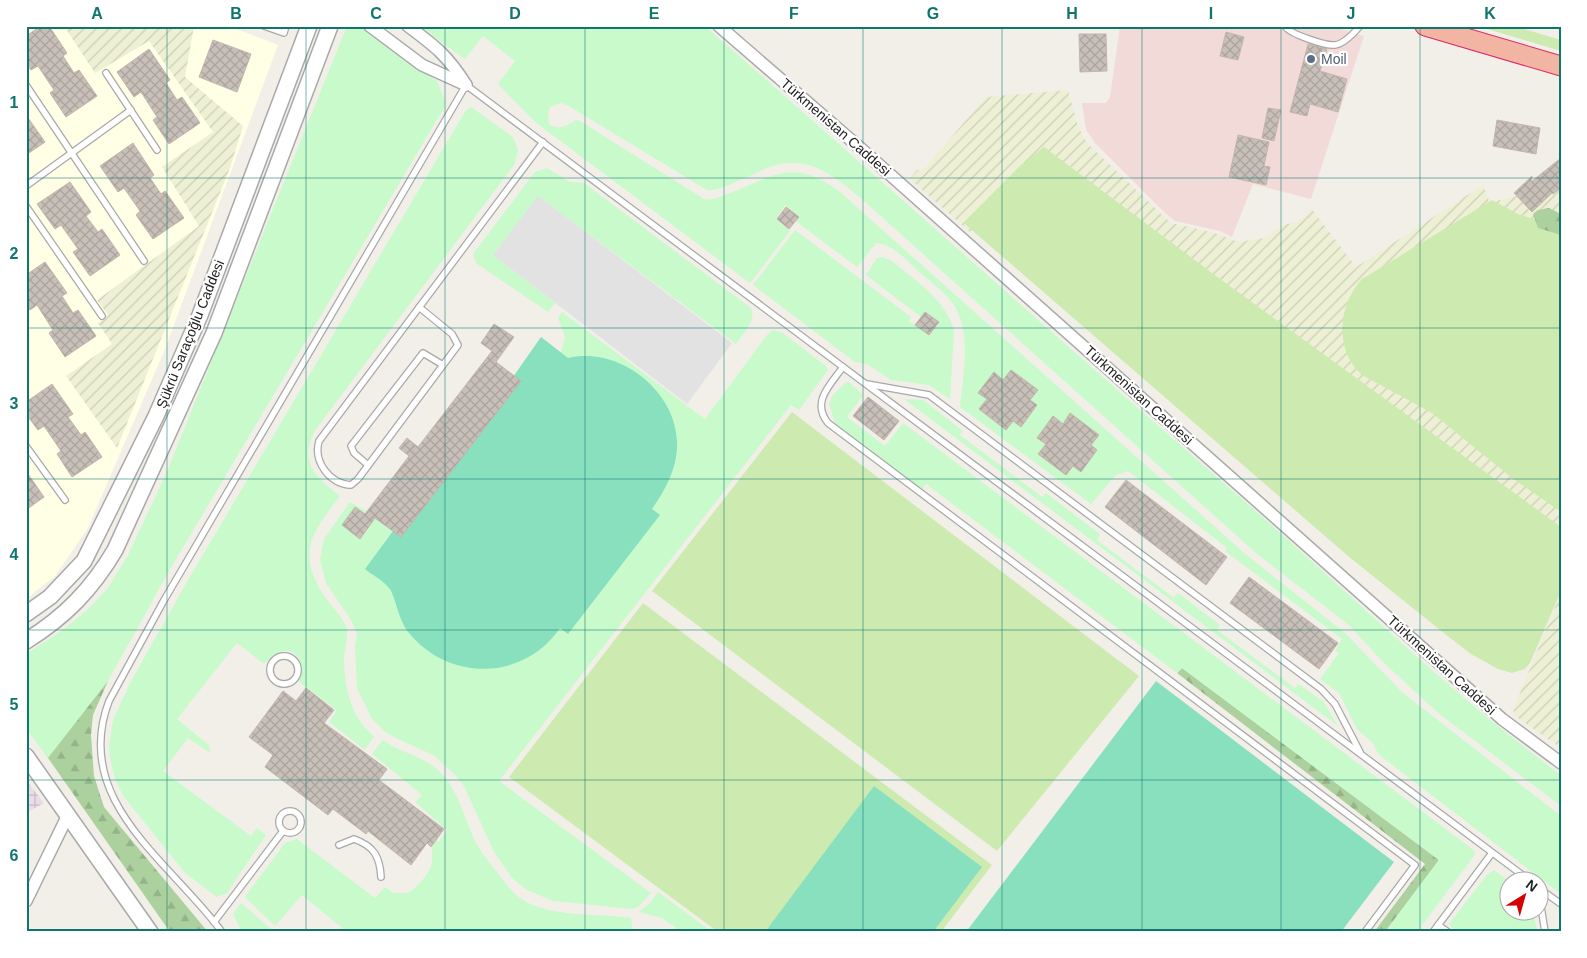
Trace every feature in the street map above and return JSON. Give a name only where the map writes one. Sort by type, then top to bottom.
[{"type":"highway","points":[[1425,26],[1561,66]]},
{"type":"street","name":"Şükrü Saraçoğlu Caddesi","points":[[26,614],[50,597],[84,561],[156,416],[200,315],[309,26]]},
{"type":"street","points":[[26,641],[54,624],[71,609],[100,575],[114,550],[211,341],[330,26]]},
{"type":"street","points":[[370,26],[422,65],[466,85]]},
{"type":"street","points":[[408,26],[440,50],[452,63],[466,85]]},
{"type":"street","name":"Türkmenistan Caddesi","points":[[719,26],[881,167],[1502,719],[1561,763]]},
{"type":"street","points":[[26,756],[150,932]]},
{"type":"street","points":[[26,901],[68,815]]},
{"type":"lane","points":[[264,26],[284,33],[286,26]]},
{"type":"lane","points":[[1284,26],[1287,31],[1297,35],[1334,45],[1341,43],[1360,26]]},
{"type":"lane","points":[[106,74],[157,150]]},
{"type":"lane","points":[[26,85],[144,261]]},
{"type":"lane","points":[[222,932],[130,824],[114,802],[103,774],[100,755],[99,741],[103,715],[109,700],[163,602],[466,85],[1515,870]]},
{"type":"lane","points":[[26,186],[130,110]]},
{"type":"lane","points":[[419,307],[457,340],[458,345],[368,465],[351,485],[343,485],[324,470],[319,463],[317,448],[319,441],[419,307],[543,142]]},
{"type":"lane","points":[[26,206],[102,316]]},
{"type":"lane","points":[[368,465],[354,453],[352,446],[423,353],[443,365]]},
{"type":"lane","points":[[843,367],[820,402],[820,410],[828,423],[1415,865],[1365,932]]},
{"type":"lane","points":[[865,383],[929,395],[1321,689],[1335,704],[1362,756]]},
{"type":"lane","points":[[26,446],[65,500]]},
{"type":"lane","points":[[283,656],[292,659],[297,667],[294,679],[283,684],[275,680],[270,668],[275,660],[283,656]]},
{"type":"lane","points":[[214,922],[283,831]]},
{"type":"lane","points":[[339,845],[354,839],[376,854],[380,859],[381,877]]},
{"type":"lane","points":[[1433,932],[1492,853]]},
{"type":"lane","points":[[1550,896],[1561,904]]},
{"type":"lane","points":[[1438,925],[1448,932]]},
{"type":"shaded area","points":[[26,26],[229,26],[278,45],[165,349],[88,528],[55,576],[26,599]]},
{"type":"shaded area","points":[[64,26],[194,26],[185,77],[243,126],[230,168],[117,448],[66,376],[112,344],[98,323],[108,315],[97,300],[199,226],[162,167],[213,132],[149,41],[95,73]]},
{"type":"shaded area","points":[[1120,26],[1331,26],[1364,36],[1311,199],[1253,184],[1232,237],[1220,231],[1175,221],[1164,212],[1095,143],[1086,130],[1082,103],[1106,103],[1110,97]]},
{"type":"shaded area","points":[[1068,90],[1078,126],[1087,143],[1171,223],[1215,233],[1238,242],[1264,238],[1284,225],[1299,221],[1307,215],[1311,208],[1356,267],[1483,185],[1494,214],[1561,308],[1561,532],[1046,157],[970,232],[910,179],[917,170],[924,169],[986,97]]},
{"type":"shaded area","points":[[1561,187],[1561,289],[1492,202]]},
{"type":"shaded area","points":[[538,196],[732,343],[687,404],[493,255]]},
{"type":"shaded area","points":[[1561,593],[1561,748],[1515,716],[1513,710]]},
{"type":"shaded area","points":[[26,780],[44,803],[26,813]]},
{"type":"green space","points":[[347,26],[361,26],[437,81],[445,101],[444,108],[169,571],[108,681],[48,758],[26,728],[26,654],[60,632],[87,610],[107,589],[127,557],[166,474]]},
{"type":"green space","points":[[419,26],[705,26],[1267,521],[1447,683],[1522,746],[1561,775],[1561,806],[1437,712],[1382,661],[1349,625],[1257,554],[864,201],[838,180],[809,165],[787,163],[770,167],[721,188],[707,190],[567,105],[561,103],[550,107],[548,114],[549,124],[559,127],[566,126],[576,120],[580,121],[704,199],[717,198],[761,180],[785,173],[809,175],[839,191],[1243,552],[1345,633],[1403,693],[1561,816],[1561,894],[1550,886],[1550,870],[1530,870],[1378,754],[1373,743],[1357,729],[1339,693],[1320,679],[1339,653],[1335,651],[1342,639],[1225,551],[1227,548],[1128,471],[1116,475],[1091,504],[960,407],[965,352],[962,325],[958,312],[943,293],[898,253],[888,246],[876,243],[857,267],[797,222],[799,217],[785,205],[776,219],[790,231],[750,283],[535,122],[498,84],[515,61],[483,36],[465,59]]},
{"type":"green space","points":[[1477,26],[1514,26],[1561,40],[1561,51]]},
{"type":"green space","points":[[471,107],[513,137],[518,150],[514,165],[316,429],[308,450],[309,459],[316,474],[340,496],[314,534],[309,558],[312,571],[318,585],[346,626],[347,636],[344,656],[347,689],[359,720],[374,736],[365,750],[329,722],[337,710],[299,682],[300,663],[297,656],[292,652],[279,652],[264,664],[237,643],[177,719],[209,745],[210,753],[188,738],[163,771],[251,836],[257,828],[266,835],[227,893],[217,897],[185,873],[124,797],[115,779],[110,758],[109,746],[113,720],[130,683],[188,580],[466,110]]},
{"type":"green space","points":[[1044,147],[1216,276],[1561,527],[1561,591],[1530,663],[1525,669],[1512,673],[1498,669],[1471,654],[1440,630],[1348,556],[966,225],[965,222],[1019,167]]},
{"type":"green space","points":[[547,168],[570,182],[584,183],[751,308],[751,322],[736,344],[539,197],[493,255],[555,303],[548,312],[476,263],[473,254],[535,172]]},
{"type":"green space","points":[[1492,200],[1518,214],[1561,229],[1561,512],[1512,478],[1432,413],[1362,375],[1353,365],[1343,341],[1344,314],[1354,289],[1362,279]]},
{"type":"green space","points":[[1549,208],[1561,214],[1561,235],[1538,228],[1533,214],[1538,210]]},
{"type":"green space","points":[[795,230],[911,317],[909,321],[930,335],[939,322],[925,312],[921,317],[866,275],[877,258],[883,257],[892,261],[937,300],[950,320],[954,331],[950,399],[929,385],[891,380],[867,364],[855,362],[753,285]]},
{"type":"green space","points":[[562,312],[705,419],[767,335],[773,330],[783,333],[826,366],[828,370],[799,410],[791,405],[499,781],[651,893],[638,907],[632,909],[553,901],[527,890],[512,878],[494,852],[464,786],[456,776],[435,756],[385,732],[372,719],[357,688],[355,647],[357,634],[351,620],[326,583],[320,560],[324,539],[350,502],[367,511],[401,537],[541,337],[561,353],[565,337],[558,318]]},
{"type":"green space","points":[[541,337],[568,358],[587,356],[606,359],[624,366],[641,376],[655,389],[666,405],[674,422],[677,451],[673,469],[662,494],[652,509],[660,515],[568,634],[560,628],[545,645],[527,658],[507,666],[486,669],[465,667],[444,660],[425,649],[405,628],[387,585],[365,569],[393,531],[401,537]]},
{"type":"green space","points":[[849,382],[863,395],[847,417],[885,446],[903,423],[1471,848],[1475,852],[1474,856],[1417,932],[1385,932],[1439,860],[1182,668],[1177,673],[926,484],[922,490],[835,423],[829,404],[832,396],[845,383]]},
{"type":"green space","points":[[904,399],[923,400],[963,431],[960,435],[1042,497],[1046,493],[1100,534],[1097,540],[1174,598],[1178,593],[1220,625],[1217,630],[1295,688],[1298,684],[1323,701],[1338,726]]},
{"type":"green space","points":[[792,412],[1139,676],[997,851],[652,591]]},
{"type":"green space","points":[[643,603],[992,865],[941,932],[718,932],[509,777]]},
{"type":"green space","points":[[1182,668],[1439,860],[1385,932],[1374,932],[1425,864],[1177,673]]},
{"type":"green space","points":[[108,681],[93,715],[91,735],[94,776],[104,807],[208,932],[170,932],[34,738]]},
{"type":"green space","points":[[1156,681],[1394,862],[1341,932],[966,932]]},
{"type":"green space","points":[[383,740],[429,763],[442,774],[454,791],[481,851],[507,886],[520,898],[544,909],[558,912],[631,918],[633,932],[347,932],[302,895],[275,926],[245,897],[285,843],[297,839],[375,898],[385,887],[393,893],[408,893],[429,871],[432,862],[433,842],[435,839],[439,842],[447,830],[415,802],[422,795],[372,754]]},
{"type":"green space","points":[[874,786],[982,867],[933,932],[765,932]]},
{"type":"green space","points":[[1494,870],[1500,874],[1500,920],[1535,920],[1537,932],[1508,932],[1498,929],[1496,932],[1455,932],[1449,924],[1486,876]]},
{"type":"green space","points":[[658,892],[712,932],[682,932],[662,918],[639,912],[651,902]]},
{"type":"green space","points":[[241,903],[272,930],[271,932],[242,932],[233,914]]},
{"type":"building","points":[[41,26],[49,26],[67,53],[63,56],[74,73],[79,70],[97,96],[66,117],[50,93],[54,90],[38,66],[31,70],[26,63],[26,36]]},
{"type":"building","points":[[1226,32],[1244,37],[1238,60],[1220,56]]},
{"type":"building","points":[[1079,34],[1106,34],[1107,71],[1080,72]]},
{"type":"building","points":[[213,40],[251,54],[237,92],[199,77]]},
{"type":"building","points":[[1308,44],[1327,49],[1320,71],[1347,79],[1338,112],[1310,104],[1307,116],[1290,112]]},
{"type":"building","points":[[149,49],[170,80],[166,83],[177,100],[182,97],[200,123],[169,144],[153,120],[157,117],[141,92],[134,97],[117,72]]},
{"type":"building","points":[[1268,108],[1281,110],[1274,141],[1262,138]]},
{"type":"building","points":[[26,115],[45,142],[26,155]]},
{"type":"building","points":[[1497,120],[1540,128],[1536,154],[1493,146]]},
{"type":"building","points":[[1238,135],[1269,142],[1264,166],[1270,167],[1266,185],[1229,177]]},
{"type":"building","points":[[133,143],[154,175],[150,178],[161,194],[165,191],[184,218],[153,239],[136,215],[140,211],[124,188],[118,192],[100,166]]},
{"type":"building","points":[[1561,158],[1561,188],[1552,193],[1532,212],[1514,193],[1532,176],[1531,182]]},
{"type":"building","points":[[70,182],[91,212],[86,216],[98,232],[102,229],[120,255],[90,276],[73,252],[78,249],[61,225],[55,229],[37,204]]},
{"type":"building","points":[[786,207],[799,217],[789,229],[777,219]]},
{"type":"building","points":[[45,262],[67,293],[62,296],[73,313],[78,310],[96,336],[65,357],[49,333],[53,330],[37,305],[30,310],[26,304],[26,275]]},
{"type":"building","points":[[925,312],[939,322],[929,335],[915,325]]},
{"type":"building","points":[[494,324],[514,337],[496,362],[521,381],[401,537],[375,518],[360,539],[342,525],[355,507],[365,514],[409,456],[399,448],[407,438],[418,447],[492,351],[481,343]]},
{"type":"building","points":[[1011,370],[1038,390],[1030,400],[1037,405],[1021,427],[1013,421],[1006,430],[979,409],[987,399],[978,393],[994,372],[1003,380]]},
{"type":"building","points":[[52,384],[73,414],[68,417],[81,435],[85,432],[102,457],[72,477],[57,454],[61,451],[44,426],[38,430],[26,414],[26,402]]},
{"type":"building","points":[[868,397],[899,421],[884,440],[853,416]]},
{"type":"building","points":[[1070,413],[1099,435],[1091,445],[1097,450],[1081,472],[1073,466],[1066,475],[1038,454],[1046,444],[1037,438],[1053,416],[1063,424]]},
{"type":"building","points":[[26,471],[44,497],[26,510]]},
{"type":"building","points":[[1126,480],[1227,557],[1206,585],[1105,507]]},
{"type":"building","points":[[1249,577],[1338,643],[1319,669],[1230,603]]},
{"type":"building","points":[[306,688],[334,710],[324,723],[387,769],[379,780],[444,829],[431,847],[427,843],[411,865],[368,831],[366,834],[333,809],[328,815],[265,767],[273,755],[249,737],[283,691],[296,701]]},
{"type":"place","name":"Moil","points":[[1311,59]]}]
